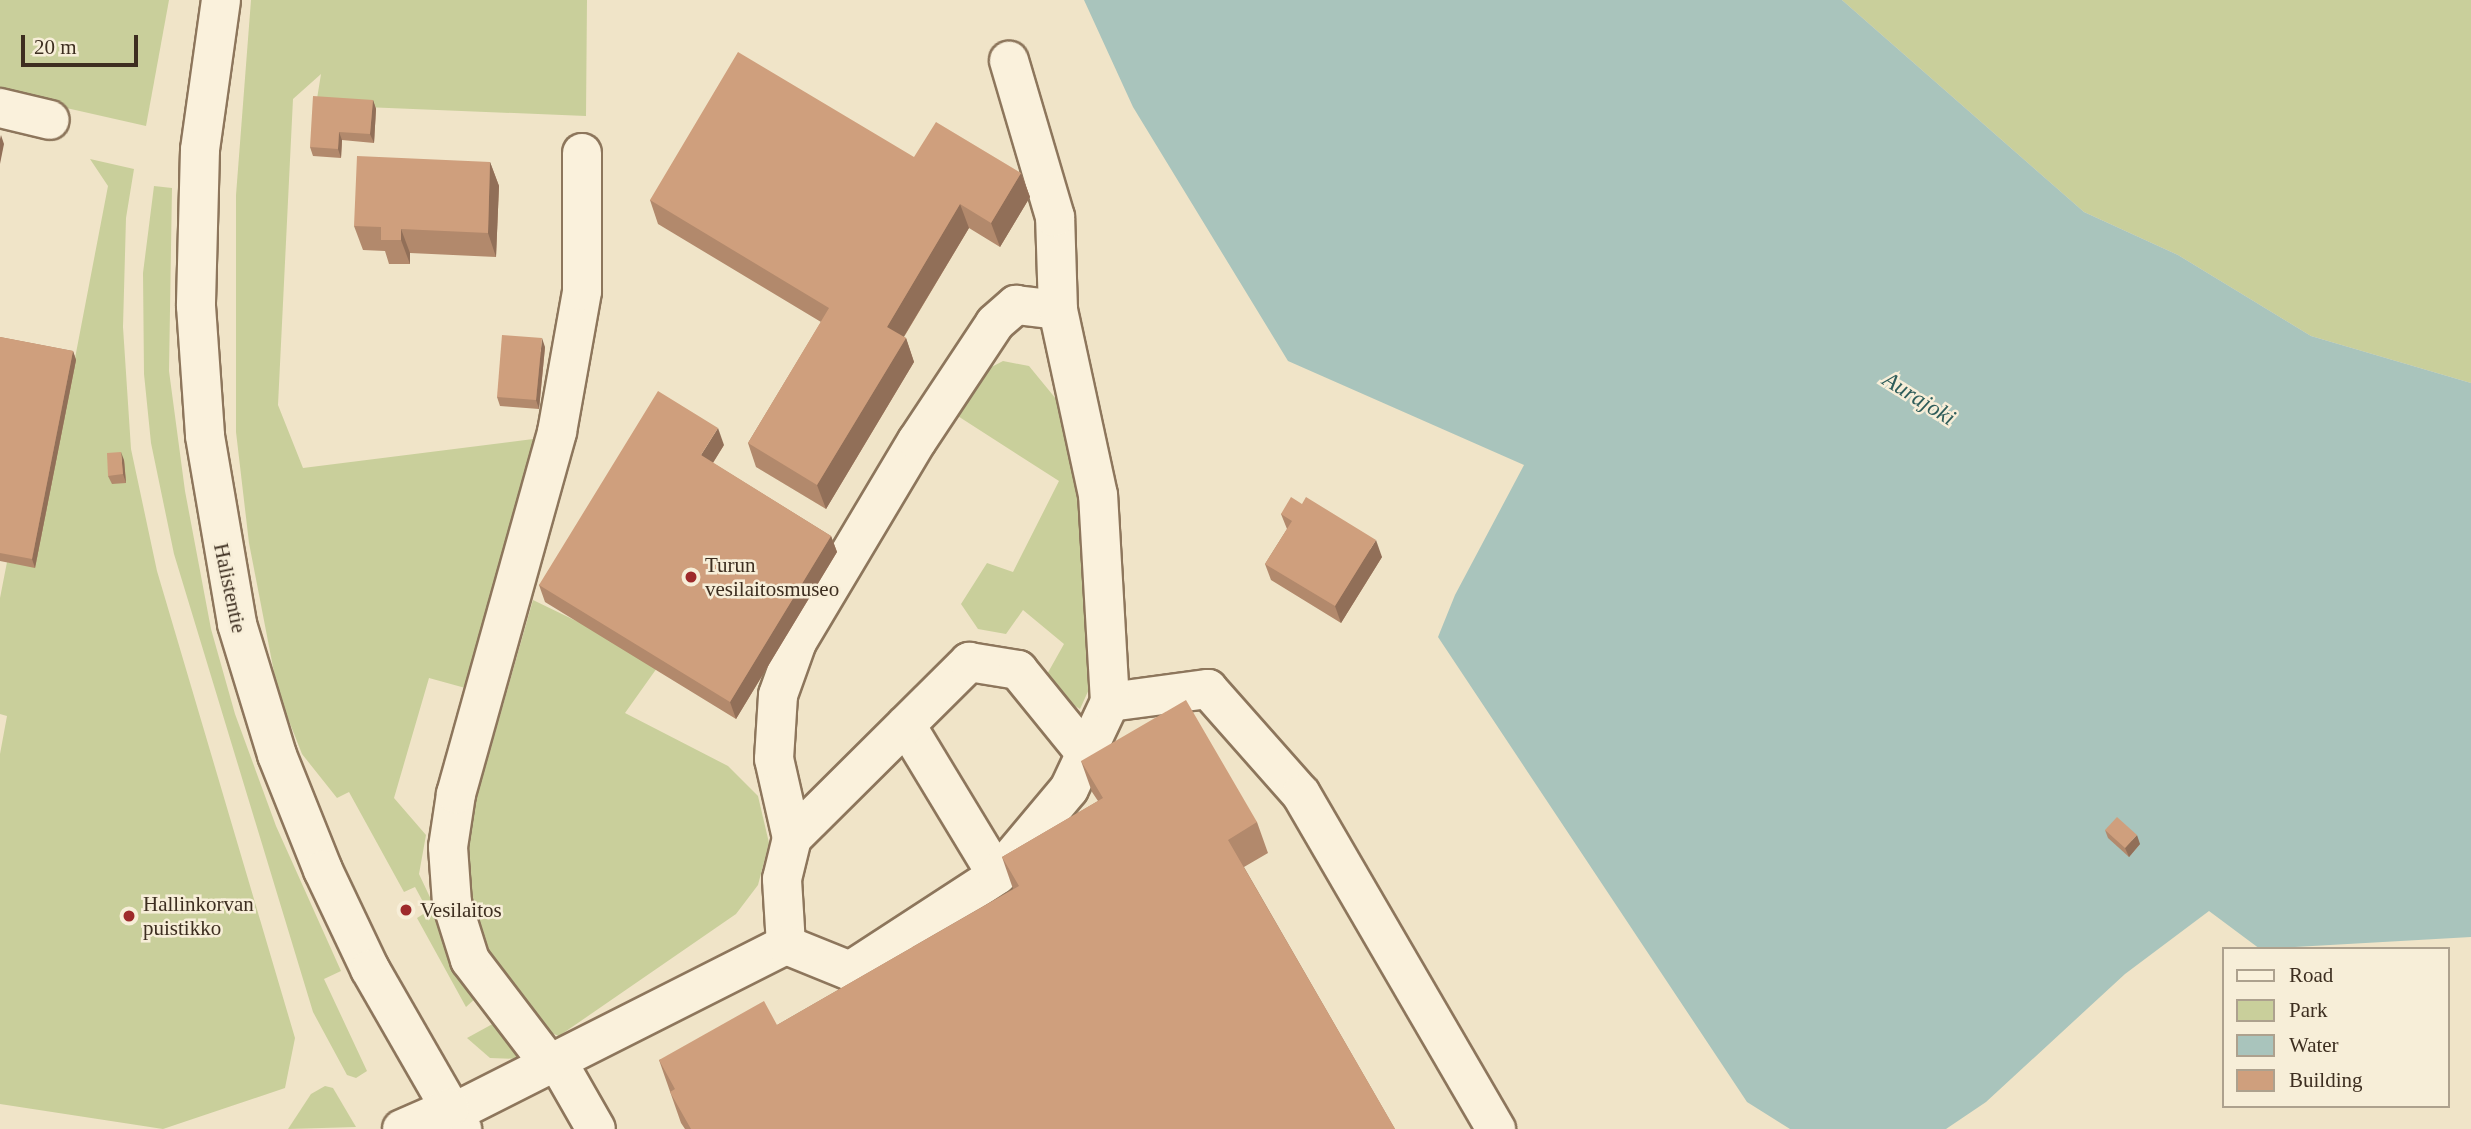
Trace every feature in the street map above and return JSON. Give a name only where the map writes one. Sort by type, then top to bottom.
[{"type":"street","name":"Halistentie","points":[[221,0],[200,150],[196,306],[205,436],[220,545],[257,697],[300,815],[370,970],[455,1116]]},
{"type":"street","points":[[402,1129],[455,1116],[786,945],[850,971],[997,875],[1069,789],[1083,750],[1110,702],[1098,495],[1058,310],[1055,217],[1009,61]]},
{"type":"street","points":[[0,108],[50,120]]},
{"type":"street","points":[[582,153],[582,291],[557,432],[456,794],[448,847],[452,903],[470,960],[554,1063],[596,1129]]},
{"type":"street","points":[[786,945],[782,879],[792,838],[774,759],[778,695],[797,642],[995,323],[1016,304],[1058,310]]},
{"type":"street","points":[[792,838],[969,662],[1018,670],[1083,750]]},
{"type":"street","points":[[1110,702],[1208,689],[1301,794],[1496,1129]]},
{"type":"street","points":[[906,725],[997,875]]},
{"type":"green space","points":[[0,0],[169,0],[146,126],[0,93]]},
{"type":"green space","points":[[251,0],[587,0],[586,116],[316,105],[321,74],[293,99],[278,405],[303,468],[541,438],[469,689],[429,678],[394,798],[426,835],[419,874],[477,997],[466,1007],[417,918],[428,911],[415,887],[404,892],[349,792],[337,798],[302,754],[278,693],[249,543],[236,432],[236,195]]},
{"type":"green space","points":[[1842,0],[2471,0],[2471,383],[2311,336],[2178,255],[2084,212]]},
{"type":"green space","name":"Hallinkorvan puistikko","points":[[90,159],[134,169],[126,218],[123,327],[131,449],[157,571],[295,1038],[285,1088],[163,1129],[0,1104],[0,754],[7,716],[0,714],[0,598],[7,562],[35,567],[108,186]]},
{"type":"green space","points":[[154,186],[172,188],[169,371],[185,491],[211,629],[235,714],[276,826],[341,971],[324,979],[367,1071],[356,1078],[347,1075],[313,1012],[174,554],[151,443],[144,374],[143,273]]},
{"type":"green space","points":[[1003,361],[1029,366],[1061,405],[1075,462],[1097,635],[1095,676],[1080,709],[1041,685],[1064,644],[1023,610],[1006,634],[978,629],[961,604],[987,563],[1013,572],[1059,481],[950,411],[980,373]]},
{"type":"green space","points":[[533,600],[595,630],[657,668],[625,713],[728,766],[758,796],[769,843],[758,885],[736,914],[559,1036],[543,1030],[510,993],[469,921],[469,840],[477,796]]},
{"type":"green space","points":[[498,1021],[517,1045],[519,1059],[490,1058],[467,1038]]},
{"type":"green space","points":[[325,1086],[333,1088],[356,1127],[288,1129],[311,1094]]},
{"type":"water","name":"Aurajoki","points":[[1084,0],[1842,0],[2084,212],[2178,255],[2311,336],[2471,383],[2471,937],[2257,947],[2209,911],[2125,974],[1986,1102],[1946,1129],[1790,1129],[1747,1102],[1438,637],[1455,595],[1524,465],[1288,361],[1133,107]]},
{"type":"building","points":[[738,52],[914,157],[936,122],[1021,173],[991,223],[960,204],[887,327],[906,338],[817,485],[748,443],[829,308],[650,200]]},
{"type":"building","points":[[313,96],[373,100],[370,134],[339,132],[338,149],[310,147]]},
{"type":"building","points":[[357,156],[490,162],[488,233],[401,229],[401,240],[381,240],[381,227],[354,226]]},
{"type":"building","points":[[502,335],[542,338],[536,400],[497,397]]},
{"type":"building","points":[[0,337],[73,351],[32,559],[0,553]]},
{"type":"building","name":"Turun vesilaitosmuseo","points":[[658,391],[718,428],[701,455],[831,536],[730,702],[539,585]]},
{"type":"building","points":[[121,452],[123,474],[108,476],[107,453]]},
{"type":"building","points":[[1291,497],[1302,504],[1306,497],[1376,540],[1335,606],[1265,564],[1292,521],[1281,514]]},
{"type":"building","points":[[1186,700],[1257,822],[1228,840],[1395,1129],[691,1129],[670,1092],[675,1089],[659,1060],[764,1001],[777,1025],[1019,886],[1002,857],[1103,798],[1081,761]]},
{"type":"building","points":[[2117,817],[2137,835],[2125,848],[2105,830]]},
{"type":"place","name":"Turun vesilaitosmuseo","points":[[691,577]]},
{"type":"place","name":"Vesilaitos","points":[[406,910]]},
{"type":"place","name":"Hallinkorvan puistikko","points":[[129,916]]}]
